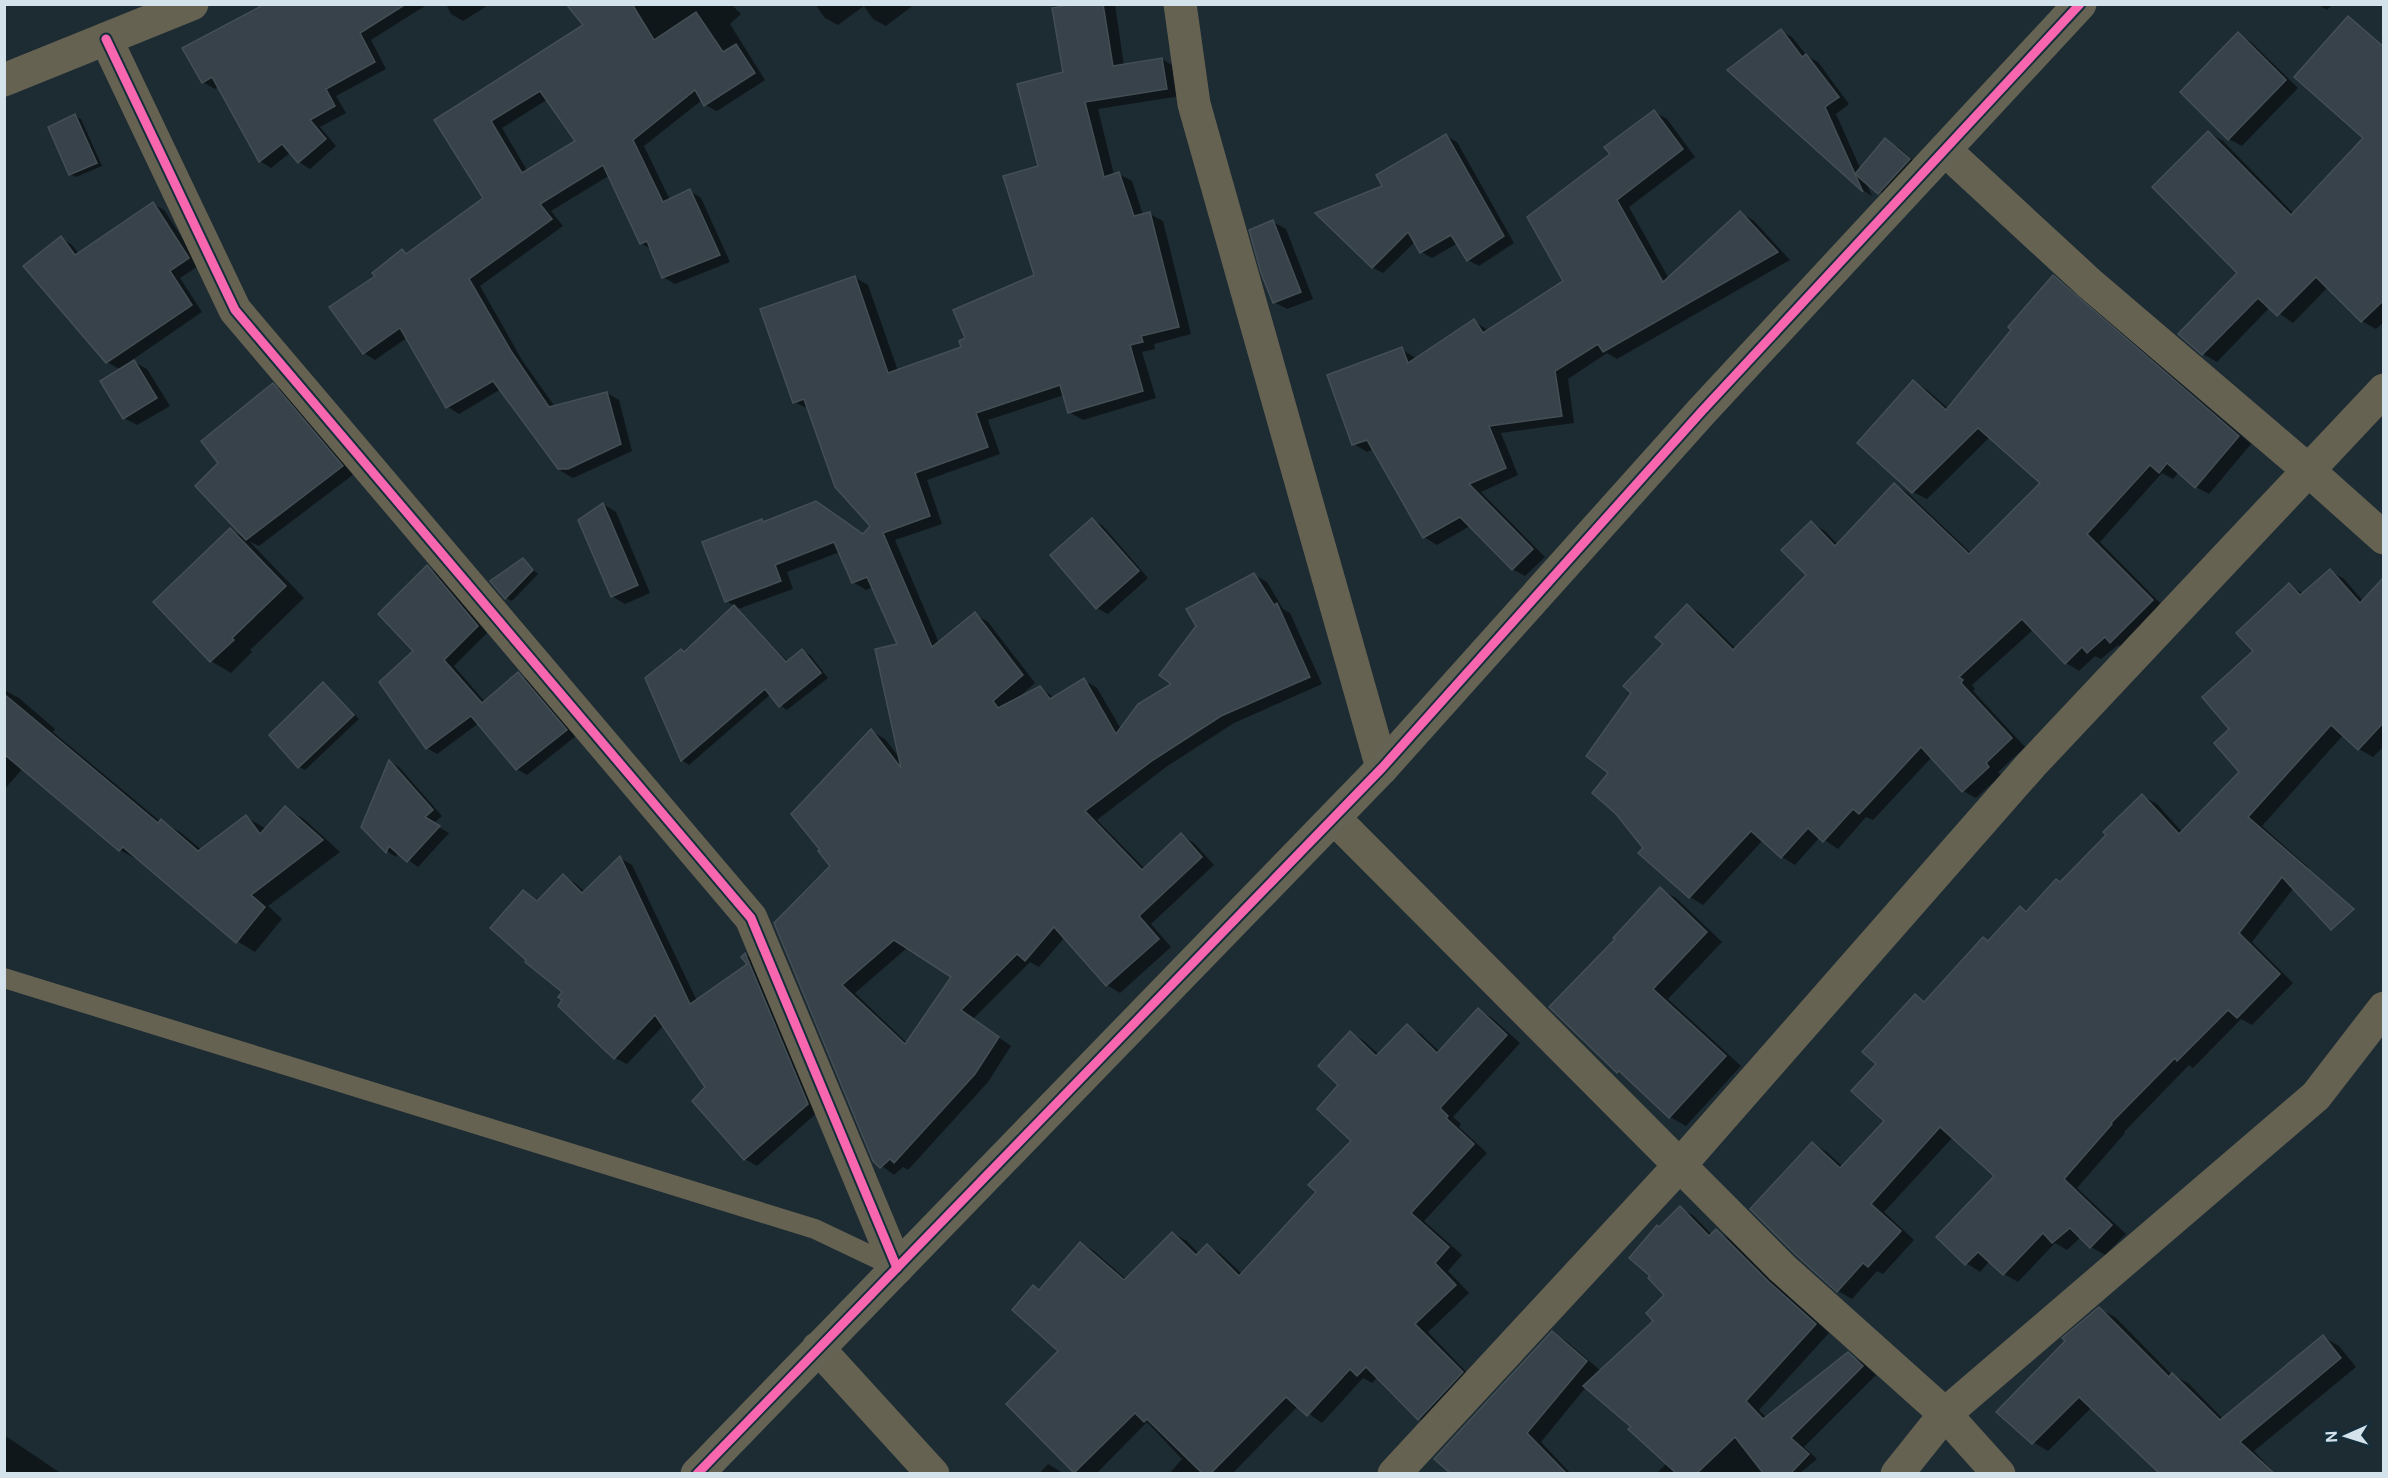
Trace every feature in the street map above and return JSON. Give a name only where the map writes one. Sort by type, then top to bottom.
[{"type":"street","points":[[4,80],[192,4]]},
{"type":"street","points":[[1180,4],[1194,104],[1382,768]]},
{"type":"street","points":[[697,1473],[1382,768],[1702,411],[2080,4]]},
{"type":"street","points":[[106,39],[235,310],[751,918],[897,1268]]},
{"type":"street","points":[[1945,150],[2090,283],[2384,538]]},
{"type":"street","points":[[1394,1473],[1680,1165],[2031,765],[2384,390]]},
{"type":"street","points":[[1334,818],[1782,1268],[1945,1414],[1999,1473]]},
{"type":"street","points":[[1897,1473],[1945,1414],[2316,1096],[2384,1008]]},
{"type":"street","points":[[818,1348],[933,1473]]},
{"type":"lane","points":[[4,978],[815,1229],[897,1268]]},
{"type":"building","points":[[265,4],[406,4],[360,33],[375,62],[326,89],[335,106],[310,120],[326,139],[298,163],[282,144],[259,162],[212,77],[202,83],[182,48]]},
{"type":"building","points":[[566,4],[632,4],[654,40],[696,12],[723,52],[736,44],[755,73],[704,106],[695,90],[633,140],[663,202],[690,189],[720,255],[662,278],[647,241],[640,244],[603,165],[540,204],[552,219],[469,279],[511,351],[549,407],[607,392],[621,444],[568,469],[558,469],[493,381],[446,408],[400,328],[363,354],[329,307],[375,276],[372,273],[402,249],[406,254],[483,198],[434,120],[583,25]],"holes":[[[540,91],[575,141],[522,173],[491,121]]]},
{"type":"building","points":[[1072,4],[1103,4],[1113,66],[1162,58],[1167,89],[1085,102],[1104,177],[1119,172],[1134,216],[1150,212],[1179,327],[1141,336],[1143,342],[1130,345],[1143,391],[1068,413],[1060,385],[976,413],[988,447],[915,473],[930,516],[883,533],[932,647],[975,612],[1023,675],[993,701],[998,708],[1040,686],[1050,699],[1084,678],[1116,734],[1138,704],[1171,684],[1159,675],[1196,626],[1186,609],[1254,573],[1274,605],[1277,603],[1310,677],[1221,716],[1153,760],[1085,811],[1142,870],[1181,833],[1202,857],[1139,916],[1159,939],[1106,986],[1054,927],[1025,961],[1017,954],[961,1010],[999,1037],[975,1074],[894,1163],[890,1159],[880,1168],[873,1161],[774,923],[830,866],[791,814],[871,729],[901,768],[875,649],[897,644],[867,577],[852,583],[834,542],[775,565],[781,581],[725,602],[702,542],[762,519],[763,522],[816,501],[863,534],[870,526],[835,487],[804,399],[793,403],[760,309],[855,276],[888,373],[961,347],[959,341],[965,338],[953,310],[1034,275],[1003,176],[1038,166],[1017,84],[1063,72],[1052,8]],"holes":[[[894,940],[951,977],[905,1044],[842,985]]]},
{"type":"building","points":[[2348,16],[2384,47],[2384,300],[2361,322],[2316,277],[2277,316],[2258,298],[2202,355],[2178,334],[2237,273],[2152,187],[2208,131],[2291,215],[2363,138],[2294,77]]},
{"type":"building","points":[[1781,29],[1802,57],[1806,54],[1839,97],[1825,107],[1863,192],[1727,70]]},
{"type":"building","points":[[2238,32],[2286,80],[2228,140],[2180,92]]},
{"type":"building","points":[[1654,110],[1683,149],[1617,200],[1663,282],[1740,211],[1778,252],[1603,352],[1598,344],[1555,371],[1562,416],[1489,426],[1506,468],[1469,484],[1533,549],[1512,570],[1460,517],[1423,538],[1367,440],[1352,445],[1327,375],[1402,347],[1408,363],[1474,319],[1483,333],[1563,281],[1527,217],[1610,154],[1604,147]]},
{"type":"building","points":[[75,114],[97,163],[69,175],[48,127]]},
{"type":"building","points":[[1446,134],[1504,236],[1467,261],[1451,235],[1420,253],[1408,232],[1372,268],[1315,213],[1382,186],[1376,175]]},
{"type":"building","points":[[1885,138],[1910,159],[1878,194],[1855,174]]},
{"type":"building","points":[[153,202],[189,258],[170,271],[192,305],[106,363],[23,266],[61,236],[75,255]]},
{"type":"building","points":[[1273,220],[1301,292],[1273,303],[1261,273],[1249,230]]},
{"type":"building","points":[[2053,275],[2239,436],[2195,488],[2167,463],[2159,473],[2150,465],[2087,534],[2153,600],[2110,643],[2105,637],[2087,653],[2082,647],[2065,664],[2022,619],[1959,677],[1963,680],[1961,683],[2012,738],[1986,763],[1989,767],[1962,792],[1921,747],[1859,814],[1853,809],[1823,842],[1808,828],[1781,858],[1751,831],[1689,898],[1638,853],[1643,848],[1616,814],[1592,793],[1608,773],[1586,756],[1631,693],[1623,686],[1663,644],[1655,637],[1687,604],[1733,650],[1806,575],[1781,550],[1811,521],[1835,546],[1894,483],[1969,554],[2040,483],[1978,428],[1912,493],[1857,443],[1913,380],[1946,410],[2011,330],[2008,327]]},
{"type":"building","points":[[134,360],[157,398],[123,419],[100,381]]},
{"type":"building","points":[[273,383],[343,466],[246,540],[195,486],[218,463],[201,441]]},
{"type":"building","points":[[603,503],[638,585],[611,597],[578,520]]},
{"type":"building","points":[[1092,518],[1139,571],[1096,609],[1050,555]]},
{"type":"building","points":[[230,528],[286,586],[210,662],[153,602]]},
{"type":"building","points":[[523,558],[533,570],[505,599],[490,581]]},
{"type":"building","points":[[427,565],[478,626],[444,660],[482,703],[518,672],[567,730],[516,770],[471,716],[426,749],[379,682],[413,651],[378,614]]},
{"type":"building","points":[[2330,569],[2360,603],[2384,577],[2384,722],[2358,750],[2331,725],[2248,817],[2354,909],[2331,930],[2282,877],[2239,933],[2280,974],[2237,1018],[2228,1010],[2177,1061],[2175,1058],[2111,1123],[2064,1179],[2112,1225],[2090,1248],[2070,1228],[2052,1243],[2043,1233],[2003,1275],[1978,1252],[1965,1265],[1936,1237],[1994,1176],[1940,1127],[1871,1204],[1901,1231],[1868,1267],[1863,1263],[1837,1292],[1750,1209],[1812,1142],[1840,1168],[1884,1121],[1851,1091],[1876,1064],[1862,1052],[1915,994],[1924,1002],[1983,937],[1988,941],[2020,906],[2026,912],[2056,879],[2060,882],[2106,835],[2103,832],[2142,794],[2179,834],[2239,772],[2214,743],[2229,729],[2202,697],[2253,651],[2236,633],[2289,583],[2300,595]]},
{"type":"building","points":[[734,605],[786,662],[802,649],[821,673],[779,707],[765,689],[681,761],[645,678],[681,649],[684,652]]},
{"type":"building","points":[[323,682],[354,715],[298,768],[269,735]]},
{"type":"building","points":[[4,694],[158,823],[161,819],[198,851],[246,815],[260,834],[285,806],[323,840],[251,895],[265,907],[236,943],[123,847],[119,851],[4,754]]},
{"type":"building","points":[[389,760],[433,810],[425,817],[440,826],[407,862],[389,846],[386,853],[361,827]]},
{"type":"building","points":[[620,856],[690,1004],[747,964],[741,957],[745,953],[808,1104],[744,1160],[692,1101],[705,1087],[655,1015],[614,1059],[558,1006],[562,1000],[558,997],[562,992],[525,962],[526,960],[490,928],[523,890],[537,901],[563,874],[582,893]]},
{"type":"building","points":[[1660,887],[1707,932],[1653,989],[1726,1056],[1669,1118],[1619,1071],[1617,1073],[1549,1007],[1615,939],[1613,938]]},
{"type":"building","points":[[1478,1008],[1507,1035],[1440,1108],[1448,1116],[1446,1118],[1474,1144],[1411,1213],[1449,1247],[1435,1263],[1456,1285],[1415,1324],[1463,1372],[1418,1420],[1366,1367],[1357,1376],[1350,1369],[1307,1416],[1286,1397],[1211,1473],[1202,1473],[1147,1419],[1144,1422],[1135,1413],[1074,1473],[1006,1404],[1058,1351],[1012,1310],[1033,1285],[1039,1290],[1080,1242],[1124,1280],[1172,1232],[1196,1255],[1207,1244],[1239,1276],[1316,1192],[1308,1185],[1351,1141],[1317,1109],[1338,1085],[1318,1066],[1350,1031],[1376,1056],[1407,1024],[1437,1053]]},
{"type":"building","points":[[1680,1206],[1709,1236],[1716,1229],[1769,1282],[1816,1324],[1746,1401],[1763,1419],[1848,1352],[1863,1366],[1791,1438],[1809,1454],[1791,1473],[1763,1473],[1735,1437],[1697,1473],[1676,1473],[1628,1429],[1631,1427],[1583,1386],[1653,1321],[1646,1313],[1664,1295],[1648,1278],[1650,1276],[1629,1258],[1657,1225],[1659,1227]]},
{"type":"building","points":[[2099,1307],[2169,1377],[2172,1373],[2220,1420],[2323,1335],[2341,1358],[2240,1442],[2274,1473],[2159,1473],[2079,1397],[2032,1444],[1996,1412],[2065,1341],[2062,1338]]},
{"type":"building","points":[[1552,1331],[1587,1361],[1527,1433],[1566,1473],[1450,1473],[1434,1459]]},
{"type":"cycle path","points":[[697,1474],[1382,768],[1702,411],[2080,4]]},
{"type":"cycle path","points":[[106,39],[235,310],[751,918],[897,1268]]}]
